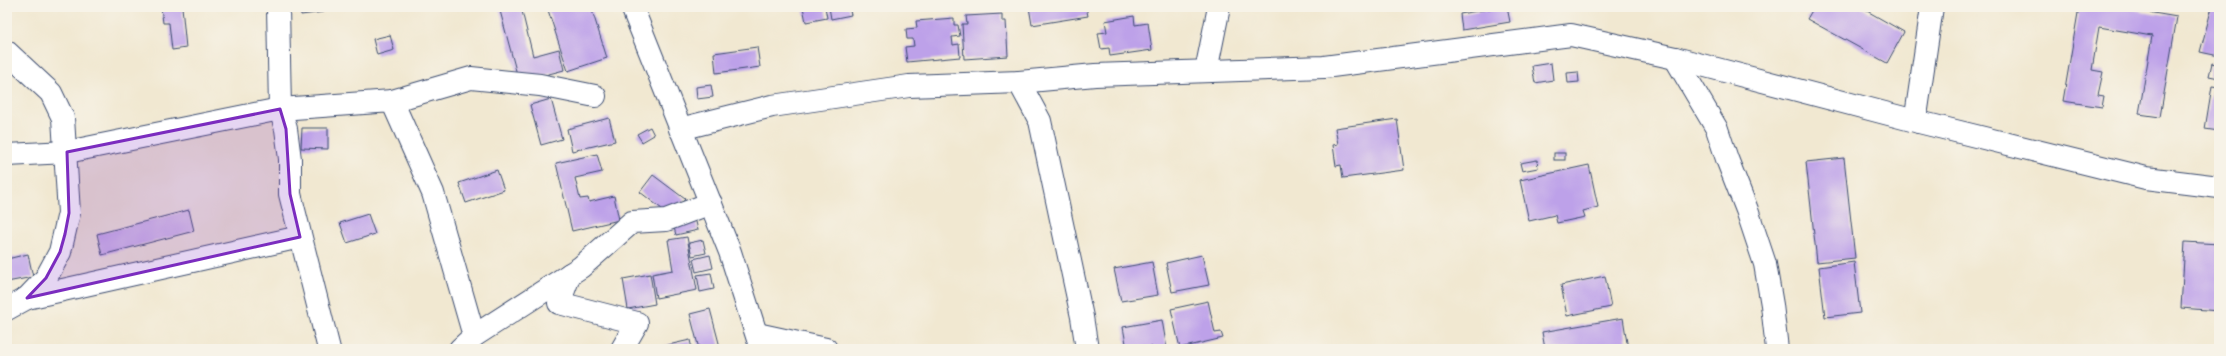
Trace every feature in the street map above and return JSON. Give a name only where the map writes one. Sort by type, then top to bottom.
[{"type":"street","points":[[278,7],[280,109],[286,129],[290,158],[290,194],[329,349]]},
{"type":"street","points":[[632,7],[711,203],[759,341],[826,349]]},
{"type":"street","points":[[1206,71],[1219,7]]},
{"type":"street","points":[[1920,122],[1916,116],[1932,7]]},
{"type":"street","points":[[680,129],[772,106],[909,86],[1019,82],[1095,75],[1324,67],[1571,35],[1675,58],[1920,122],[2146,178],[2219,187]]},
{"type":"street","points":[[7,52],[51,93],[63,118],[67,152],[69,213],[65,234],[60,252],[46,278],[27,298]]},
{"type":"street","points":[[1675,58],[1717,129],[1727,159],[1748,210],[1765,264],[1777,349]]},
{"type":"street","points":[[7,155],[67,152],[280,109],[392,100],[470,78],[540,85],[595,96]]},
{"type":"street","points":[[1019,82],[1040,121],[1082,317],[1087,349]]},
{"type":"street","points":[[392,100],[433,193],[467,342],[581,267],[632,222],[666,220],[711,203]]},
{"type":"street","points":[[7,309],[27,298],[300,237]]},
{"type":"street","points":[[570,274],[559,303],[637,323],[622,349]]},
{"type":"highlighted area","points":[[280,109],[286,129],[290,194],[300,237],[27,298],[46,278],[60,252],[65,234],[69,213],[67,152]]},
{"type":"building","points":[[161,7],[182,7],[186,48],[172,50],[169,23],[163,23]]},
{"type":"building","points":[[300,7],[324,7],[324,12],[301,15]]},
{"type":"building","points":[[499,7],[521,7],[533,56],[559,49],[564,70],[519,82]]},
{"type":"building","points":[[547,7],[591,7],[607,58],[568,71]]},
{"type":"building","points":[[803,7],[825,7],[827,18],[806,22]]},
{"type":"building","points":[[829,7],[849,7],[851,15],[831,19]]},
{"type":"building","points":[[1029,7],[1086,7],[1088,16],[1032,25]]},
{"type":"building","points":[[1507,7],[1510,22],[1462,30],[1460,14]]},
{"type":"building","points":[[1814,7],[1860,7],[1904,32],[1887,63],[1807,19]]},
{"type":"building","points":[[2079,7],[2118,7],[2177,17],[2160,117],[2139,114],[2152,36],[2099,27],[2092,70],[2103,72],[2098,95],[2104,96],[2102,107],[2063,101]]},
{"type":"building","points":[[2212,7],[2219,7],[2219,56],[2200,52]]},
{"type":"building","points":[[1002,14],[1002,21],[1006,21],[1008,56],[964,59],[962,24],[967,24],[966,16]]},
{"type":"building","points":[[1134,16],[1135,25],[1148,23],[1152,50],[1110,56],[1109,48],[1101,49],[1098,33],[1107,32],[1105,21]]},
{"type":"building","points":[[954,18],[954,25],[958,25],[960,36],[952,37],[953,45],[959,44],[960,57],[907,62],[905,47],[914,46],[913,39],[907,39],[906,29],[917,28],[916,21]]},
{"type":"building","points":[[390,35],[394,50],[377,55],[373,39]]},
{"type":"building","points":[[757,47],[760,67],[716,73],[714,53]]},
{"type":"building","points":[[1551,63],[1553,80],[1535,83],[1532,66]]},
{"type":"building","points":[[2212,63],[2219,65],[2219,78],[2209,76]]},
{"type":"building","points":[[1578,72],[1579,82],[1568,83],[1567,73]]},
{"type":"building","points":[[711,85],[713,97],[697,99],[696,87]]},
{"type":"building","points":[[2212,86],[2219,87],[2219,131],[2205,129]]},
{"type":"building","points":[[551,99],[562,139],[541,145],[530,105]]},
{"type":"building","points":[[609,118],[615,141],[572,151],[567,129]]},
{"type":"building","points":[[1397,119],[1404,170],[1343,178],[1341,165],[1336,166],[1333,145],[1338,144],[1335,128]]},
{"type":"building","points":[[650,127],[654,135],[642,142],[637,134]]},
{"type":"building","points":[[302,128],[328,128],[328,149],[301,148]]},
{"type":"building","points":[[1554,153],[1565,153],[1565,160],[1554,160]]},
{"type":"building","points":[[597,154],[602,172],[575,178],[580,199],[588,198],[589,202],[614,196],[619,220],[572,231],[556,163]]},
{"type":"building","points":[[1844,158],[1855,258],[1817,262],[1806,162]]},
{"type":"building","points":[[1537,160],[1538,168],[1522,171],[1520,163]]},
{"type":"building","points":[[1589,165],[1598,207],[1583,211],[1585,217],[1557,223],[1555,215],[1529,221],[1520,180]]},
{"type":"building","points":[[497,170],[504,190],[466,203],[459,183]]},
{"type":"building","points":[[653,175],[685,199],[671,216],[640,192]]},
{"type":"building","points":[[189,210],[194,231],[102,255],[97,234]]},
{"type":"building","points":[[368,214],[375,234],[347,243],[340,223]]},
{"type":"building","points":[[694,214],[698,230],[676,235],[672,220]]},
{"type":"building","points":[[687,237],[697,290],[656,298],[652,274],[673,270],[668,240]]},
{"type":"building","points":[[703,240],[706,253],[692,256],[689,243]]},
{"type":"building","points":[[2185,242],[2219,244],[2219,311],[2181,308]]},
{"type":"building","points":[[28,254],[33,277],[7,282],[7,259]]},
{"type":"building","points":[[710,255],[713,268],[696,272],[693,259]]},
{"type":"building","points":[[1202,255],[1209,285],[1172,292],[1166,263]]},
{"type":"building","points":[[1152,262],[1158,295],[1121,301],[1114,269]]},
{"type":"building","points":[[1854,262],[1860,313],[1825,317],[1819,267]]},
{"type":"building","points":[[711,273],[714,289],[700,292],[697,275]]},
{"type":"building","points":[[650,274],[655,304],[628,309],[623,279]]},
{"type":"building","points":[[1605,276],[1611,307],[1567,316],[1561,285]]},
{"type":"building","points":[[1208,301],[1215,333],[1221,332],[1223,338],[1180,348],[1171,309]]},
{"type":"building","points":[[710,309],[720,347],[699,349],[690,314]]},
{"type":"building","points":[[1623,318],[1628,349],[1545,349],[1542,332]]},
{"type":"building","points":[[1162,320],[1167,349],[1152,349],[1151,346],[1144,349],[1127,349],[1123,327]]},
{"type":"building","points":[[690,340],[692,349],[655,349],[655,348]]}]
